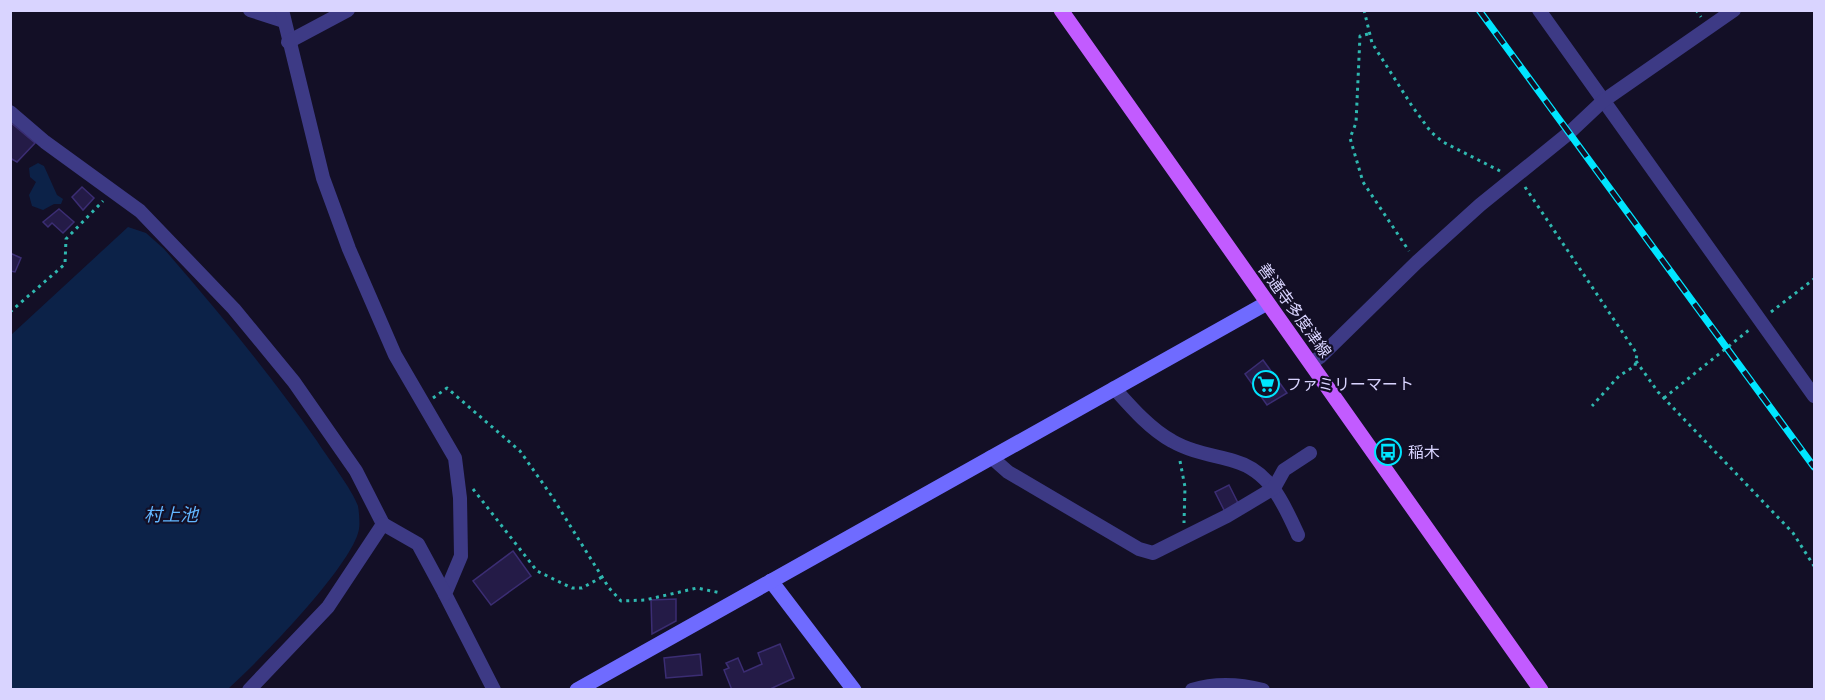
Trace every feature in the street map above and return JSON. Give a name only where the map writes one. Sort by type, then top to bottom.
[{"type":"main road","name":"善通寺多度津線","points":[[1061,10],[1541,690]]},
{"type":"street","points":[[250,10],[283,16],[323,177],[349,249],[395,355],[455,458],[461,556],[445,594]]},
{"type":"street","points":[[288,42],[348,10]]},
{"type":"street","points":[[1539,10],[1815,396]]},
{"type":"street","points":[[1311,363],[1320,357],[1417,262],[1569,133],[1603,101],[1734,10]]},
{"type":"street","points":[[10,112],[45,142],[140,212],[242,318],[294,382],[356,471],[383,524],[418,544],[494,690]]},
{"type":"street","points":[[578,690],[1267,303]]},
{"type":"street","points":[[1114,388],[1136,412],[1174,442],[1201,453],[1247,466],[1263,476],[1274,488],[1298,535]]},
{"type":"street","points":[[991,458],[1008,472],[1139,549],[1153,553],[1274,488],[1284,470],[1310,453]]},
{"type":"street","points":[[249,690],[328,607],[383,524]]},
{"type":"street","points":[[771,581],[854,690]]},
{"type":"street","points":[[1192,690],[1213,686],[1248,686],[1263,690]]},
{"type":"path","points":[[1364,10],[1368,34],[1412,106],[1431,132],[1443,142],[1514,178],[1637,354],[1635,366],[1619,376],[1592,406]]},
{"type":"path","points":[[1368,34],[1360,36],[1356,123],[1350,138],[1363,182],[1417,262]]},
{"type":"path","points":[[10,312],[64,264],[66,239],[113,192]]},
{"type":"path","points":[[1664,398],[1815,279]]},
{"type":"path","points":[[1636,360],[1664,398],[1793,534],[1815,566]]},
{"type":"path","points":[[425,404],[447,388],[519,451],[621,601],[645,600],[697,588],[723,593],[735,602]]},
{"type":"path","points":[[1174,442],[1185,487],[1184,537]]},
{"type":"path","points":[[456,466],[537,571],[572,588],[582,588],[602,576]]},
{"type":"water","points":[[38,163],[44,166],[57,195],[63,199],[61,204],[54,204],[43,210],[32,206],[29,195],[36,182],[30,177],[29,168]]},
{"type":"water","name":"村上池","points":[[128,227],[146,233],[164,249],[281,391],[350,491],[358,506],[359,529],[353,545],[323,588],[281,636],[228,689],[11,689],[11,335]]},
{"type":"building","points":[[10,122],[35,143],[17,162],[10,158]]},
{"type":"building","points":[[82,187],[94,198],[83,210],[72,197]]},
{"type":"building","points":[[59,209],[74,222],[63,233],[52,223],[48,227],[43,222]]},
{"type":"building","points":[[10,253],[21,258],[15,272],[10,271]]},
{"type":"building","name":"ファミリーマート","points":[[1263,360],[1287,393],[1267,405],[1245,374]]},
{"type":"building","points":[[1229,485],[1239,505],[1225,512],[1215,492]]},
{"type":"building","points":[[513,551],[531,576],[491,605],[473,581]]},
{"type":"building","points":[[676,599],[676,621],[652,634],[651,600]]},
{"type":"building","points":[[780,644],[794,678],[768,690],[732,690],[724,670],[729,668],[726,663],[738,658],[744,672],[762,664],[758,653]]},
{"type":"building","points":[[700,654],[702,675],[666,678],[664,658]]},
{"type":"railway","points":[[1479,10],[1814,467]]},
{"type":"place","name":"ファミリーマート","points":[[1266,384]]},
{"type":"place","name":"稲木","points":[[1388,452]]}]
